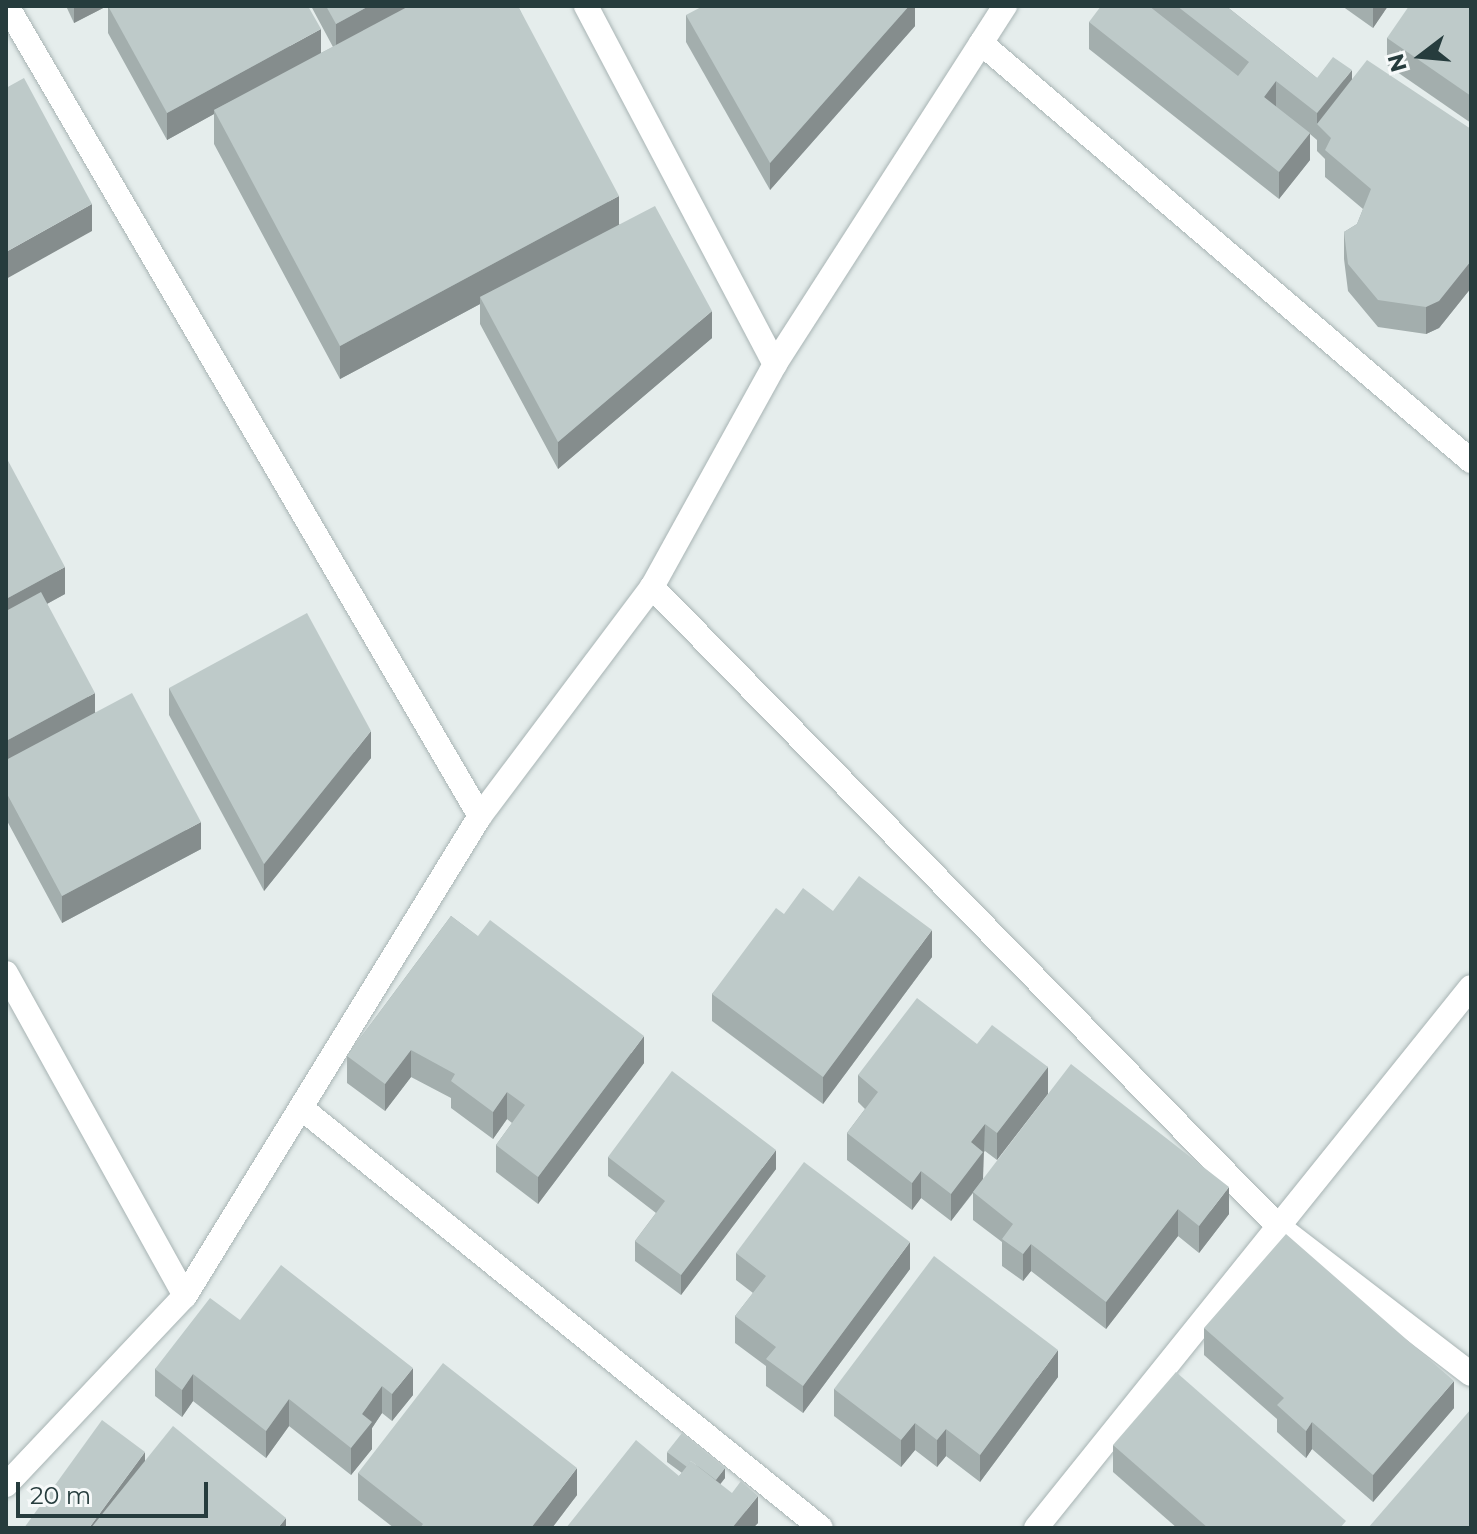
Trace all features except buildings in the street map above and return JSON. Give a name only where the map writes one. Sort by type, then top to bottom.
[{"type":"street","points":[[7,6],[15,42],[480,816]]},
{"type":"street","points":[[586,6],[775,364]]},
{"type":"street","points":[[6,1485],[185,1296],[305,1111],[480,816],[652,587],[775,364],[1005,6]]},
{"type":"street","points":[[981,43],[1471,461]]},
{"type":"street","points":[[652,587],[1278,1226],[1471,1374]]},
{"type":"street","points":[[6,973],[185,1296]]},
{"type":"street","points":[[1036,1528],[1471,987]]},
{"type":"street","points":[[305,1111],[821,1528]]}]
